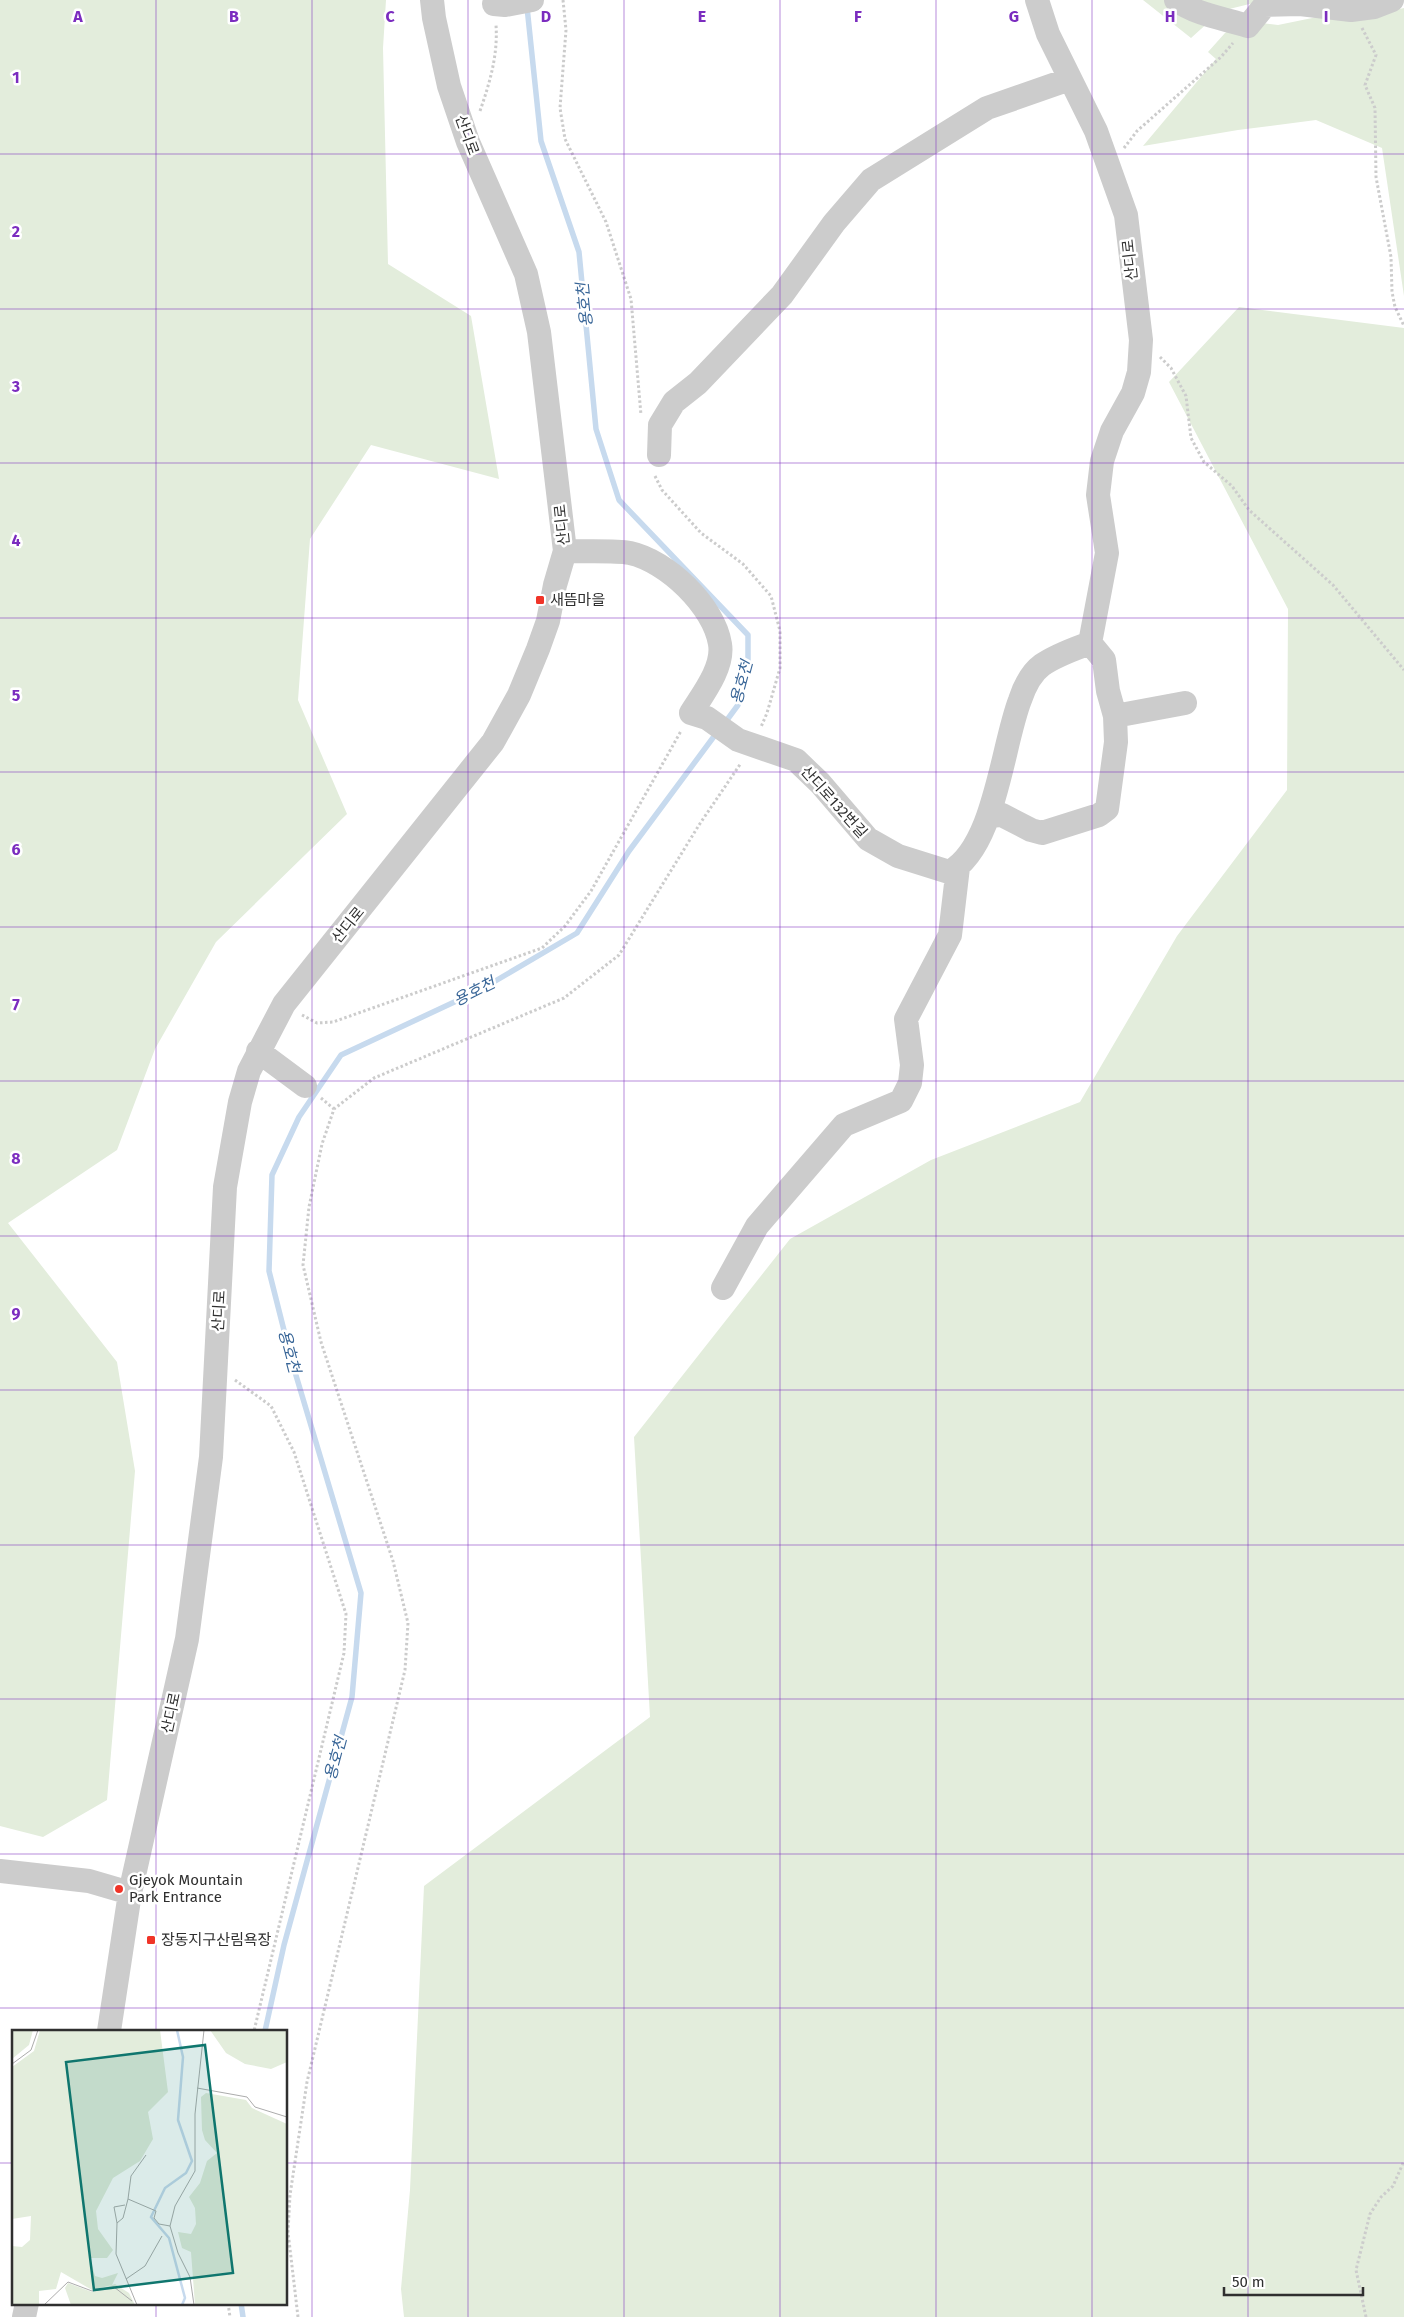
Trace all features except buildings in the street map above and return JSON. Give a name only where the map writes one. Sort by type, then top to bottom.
[{"type":"street","name":"산디로","points":[[109,2030],[130,1893],[187,1639],[212,1457],[225,1187],[240,1102],[248,1071],[284,1004],[493,742],[519,695],[542,640],[565,551],[539,332],[528,282],[468,142],[450,86],[434,18],[432,0]]},
{"type":"street","points":[[500,5],[532,0]]},
{"type":"street","name":"산디로","points":[[1037,0],[1048,34],[1096,131],[1126,215],[1141,344],[1139,372],[1133,393],[1112,430],[1102,461],[1098,495],[1107,553],[1090,643]]},
{"type":"street","points":[[1176,0],[1202,14],[1216,16],[1248,26],[1265,5],[1300,4],[1352,10],[1374,7],[1392,0]]},
{"type":"street","points":[[656,464],[660,425],[674,402],[698,383],[782,295],[834,223],[871,180],[987,108],[1070,79]]},
{"type":"street","points":[[565,551],[630,553],[661,566],[681,581],[709,614],[720,644],[715,675],[699,715]]},
{"type":"street","points":[[723,1288],[757,1226],[844,1124],[901,1101],[910,1083],[912,1065],[906,1019],[950,935],[958,867],[976,842],[988,816],[1014,715],[1025,686],[1041,666],[1090,643],[1104,660],[1108,691],[1115,716],[1116,742],[1107,810],[1099,815],[1042,833],[1031,830],[1002,815],[988,816]]},
{"type":"street","points":[[1115,716],[1185,703]]},
{"type":"street","name":"산디로132번길","points":[[699,715],[745,742],[796,760],[820,782],[868,839],[898,856],[931,867],[949,872],[958,867]]},
{"type":"street","points":[[258,1051],[305,1086]]},
{"type":"street","points":[[0,1871],[90,1881],[130,1893]]},
{"type":"street","points":[[24,2317],[27,2304]]},
{"type":"path","points":[[563,0],[566,30],[560,108],[565,139],[606,222],[631,299],[641,416]]},
{"type":"path","points":[[468,142],[491,80],[497,43],[500,5]]},
{"type":"path","points":[[1352,10],[1369,38],[1376,55],[1365,85],[1375,108],[1376,177],[1391,257],[1392,292],[1404,326]]},
{"type":"path","points":[[1110,166],[1137,131],[1221,57],[1248,26]]},
{"type":"path","points":[[1141,344],[1166,362],[1177,378],[1186,396],[1191,438],[1204,462],[1232,486],[1249,510],[1333,585],[1404,670]]},
{"type":"path","points":[[298,2317],[288,2232],[290,2195],[307,2082],[405,1670],[408,1623],[393,1561],[322,1342],[303,1265],[309,1207],[322,1144],[334,1109],[374,1078],[564,998],[619,955],[745,742],[768,713],[780,668],[780,631],[771,596],[743,564],[701,533],[662,490],[656,464]]},
{"type":"path","points":[[284,1004],[317,1023],[332,1022],[542,948],[565,926],[591,891],[699,715]]},
{"type":"path","points":[[326,1103],[334,1109]]},
{"type":"path","points":[[216,1367],[271,1406],[294,1452],[346,1614],[344,1653],[254,2030]]},
{"type":"path","points":[[1366,2317],[1356,2270],[1370,2214],[1381,2197],[1393,2186],[1404,2161]]},
{"type":"path","points":[[228,2304],[230,2317]]},
{"type":"green space","points":[[0,0],[386,0],[383,48],[388,264],[471,316],[499,479],[371,445],[310,539],[298,700],[347,814],[216,942],[155,1049],[117,1150],[8,1223],[117,1362],[135,1471],[107,1800],[43,1837],[0,1826]]},
{"type":"green space","points":[[1143,0],[1266,0],[1221,11],[1191,38]]},
{"type":"green space","points":[[1404,8],[1404,296],[1382,148],[1316,120],[1238,130],[1143,146],[1216,59],[1208,52],[1225,33],[1243,21],[1278,25],[1322,16],[1368,16]]},
{"type":"green space","points":[[1239,307],[1404,328],[1404,2317],[404,2317],[401,2289],[410,2190],[424,1886],[650,1717],[634,1437],[790,1239],[931,1160],[1080,1102],[1177,936],[1287,790],[1288,609],[1169,382]]},
{"type":"waterway","name":"용호천","points":[[527,7],[541,141],[579,252],[596,429],[619,500],[748,635],[748,662],[738,705],[724,724]]},
{"type":"waterway","name":"용호천","points":[[265,2030],[284,1945],[352,1697],[361,1593],[292,1362],[269,1271],[272,1175],[299,1117],[341,1055],[480,990],[577,933],[629,851],[718,731]]},
{"type":"waterway","name":"용호천","points":[[241,2304],[243,2317]]},
{"type":"place","name":"새뜸마을","points":[[540,600]]},
{"type":"place","name":"Gjeyok Mountain Park Entrance","points":[[119,1889]]},
{"type":"place","name":"장동지구산림욕장","points":[[151,1940]]}]
